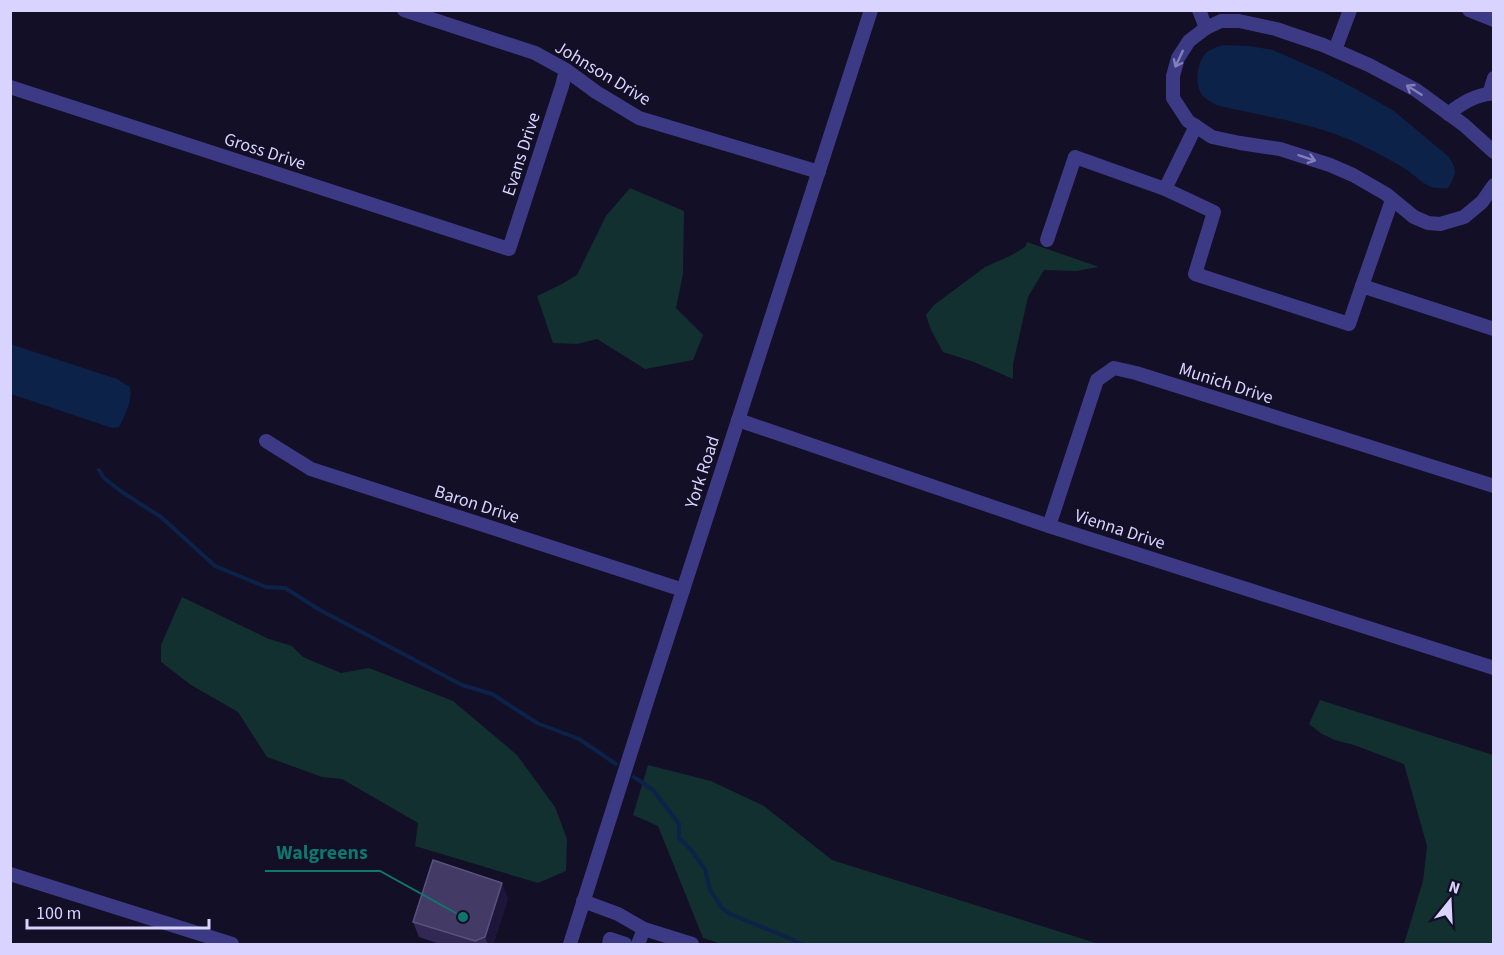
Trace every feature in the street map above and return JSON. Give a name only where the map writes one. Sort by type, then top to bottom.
[{"type":"street","name":"Johnson Drive","points":[[404,10],[535,53],[566,70],[596,92],[639,118],[819,172]]},
{"type":"street","name":"York Road","points":[[570,945],[871,10]]},
{"type":"street","points":[[1199,10],[1206,28]]},
{"type":"street","points":[[1335,50],[1350,10]]},
{"type":"street","points":[[1469,10],[1494,20]]},
{"type":"street","points":[[1494,152],[1416,90],[1335,50],[1276,29],[1220,16],[1189,41],[1178,58],[1173,76],[1173,98],[1188,121],[1212,137],[1280,149],[1330,165],[1386,194],[1414,217],[1428,223],[1440,224],[1464,217],[1482,202],[1494,185]]},
{"type":"street","name":"Evans Drive","points":[[509,249],[566,70]]},
{"type":"street","points":[[1448,114],[1462,102],[1491,94],[1494,78]]},
{"type":"street","name":"Gross Drive","points":[[10,87],[509,249]]},
{"type":"street","points":[[1165,189],[1196,126]]},
{"type":"street","points":[[1047,240],[1075,157],[1165,189],[1214,212],[1195,274],[1349,324],[1392,200]]},
{"type":"street","points":[[1362,286],[1494,329]]},
{"type":"street","name":"Munich Drive","points":[[1049,526],[1097,380],[1114,368],[1494,486]]},
{"type":"street","name":"Vienna Drive","points":[[738,420],[1049,526],[1494,668]]},
{"type":"street","name":"Baron Drive","points":[[266,441],[311,469],[683,590]]},
{"type":"street","points":[[10,874],[232,945]]},
{"type":"street","points":[[584,901],[618,914],[644,929],[692,945]]},
{"type":"street","points":[[638,945],[644,929]]},
{"type":"street","points":[[609,945],[610,939],[625,945]]},
{"type":"green space","points":[[630,188],[684,211],[683,274],[676,308],[703,335],[693,360],[645,369],[597,339],[577,344],[553,343],[537,296],[577,275],[606,216]]},
{"type":"green space","points":[[1027,242],[1099,267],[1076,271],[1044,270],[1028,297],[1013,364],[1013,379],[974,362],[943,352],[926,315],[934,305],[985,267],[1012,255],[1025,247]]},
{"type":"green space","points":[[182,597],[269,639],[292,646],[303,657],[341,673],[369,668],[453,701],[517,755],[555,807],[567,839],[566,871],[538,883],[415,846],[418,823],[342,779],[322,777],[267,757],[238,712],[191,685],[161,662],[161,645]]},
{"type":"green space","points":[[1320,700],[1493,755],[1493,944],[1404,944],[1423,881],[1427,846],[1404,764],[1322,734],[1309,724]]},
{"type":"green space","points":[[648,765],[711,781],[764,806],[832,860],[1099,944],[722,944],[703,938],[658,826],[633,815]]},
{"type":"water","points":[[1223,45],[1273,50],[1325,73],[1394,111],[1449,157],[1455,173],[1448,188],[1429,186],[1389,159],[1346,138],[1291,121],[1216,105],[1208,100],[1199,88],[1198,69],[1206,53]]},
{"type":"water","points":[[10,344],[117,379],[130,387],[129,402],[119,427],[112,428],[11,394]]},
{"type":"building","points":[[433,860],[502,883],[485,937],[475,941],[413,922]]},
{"type":"waterway","points":[[99,470],[104,478],[122,492],[161,517],[215,566],[266,587],[285,588],[320,610],[462,685],[492,694],[537,723],[579,739],[616,764]]},
{"type":"waterway","points":[[634,777],[653,790],[679,824],[679,838],[705,869],[710,890],[722,908],[730,914],[801,944]]},
{"type":"place","name":"Walgreens","points":[[463,917]]}]
